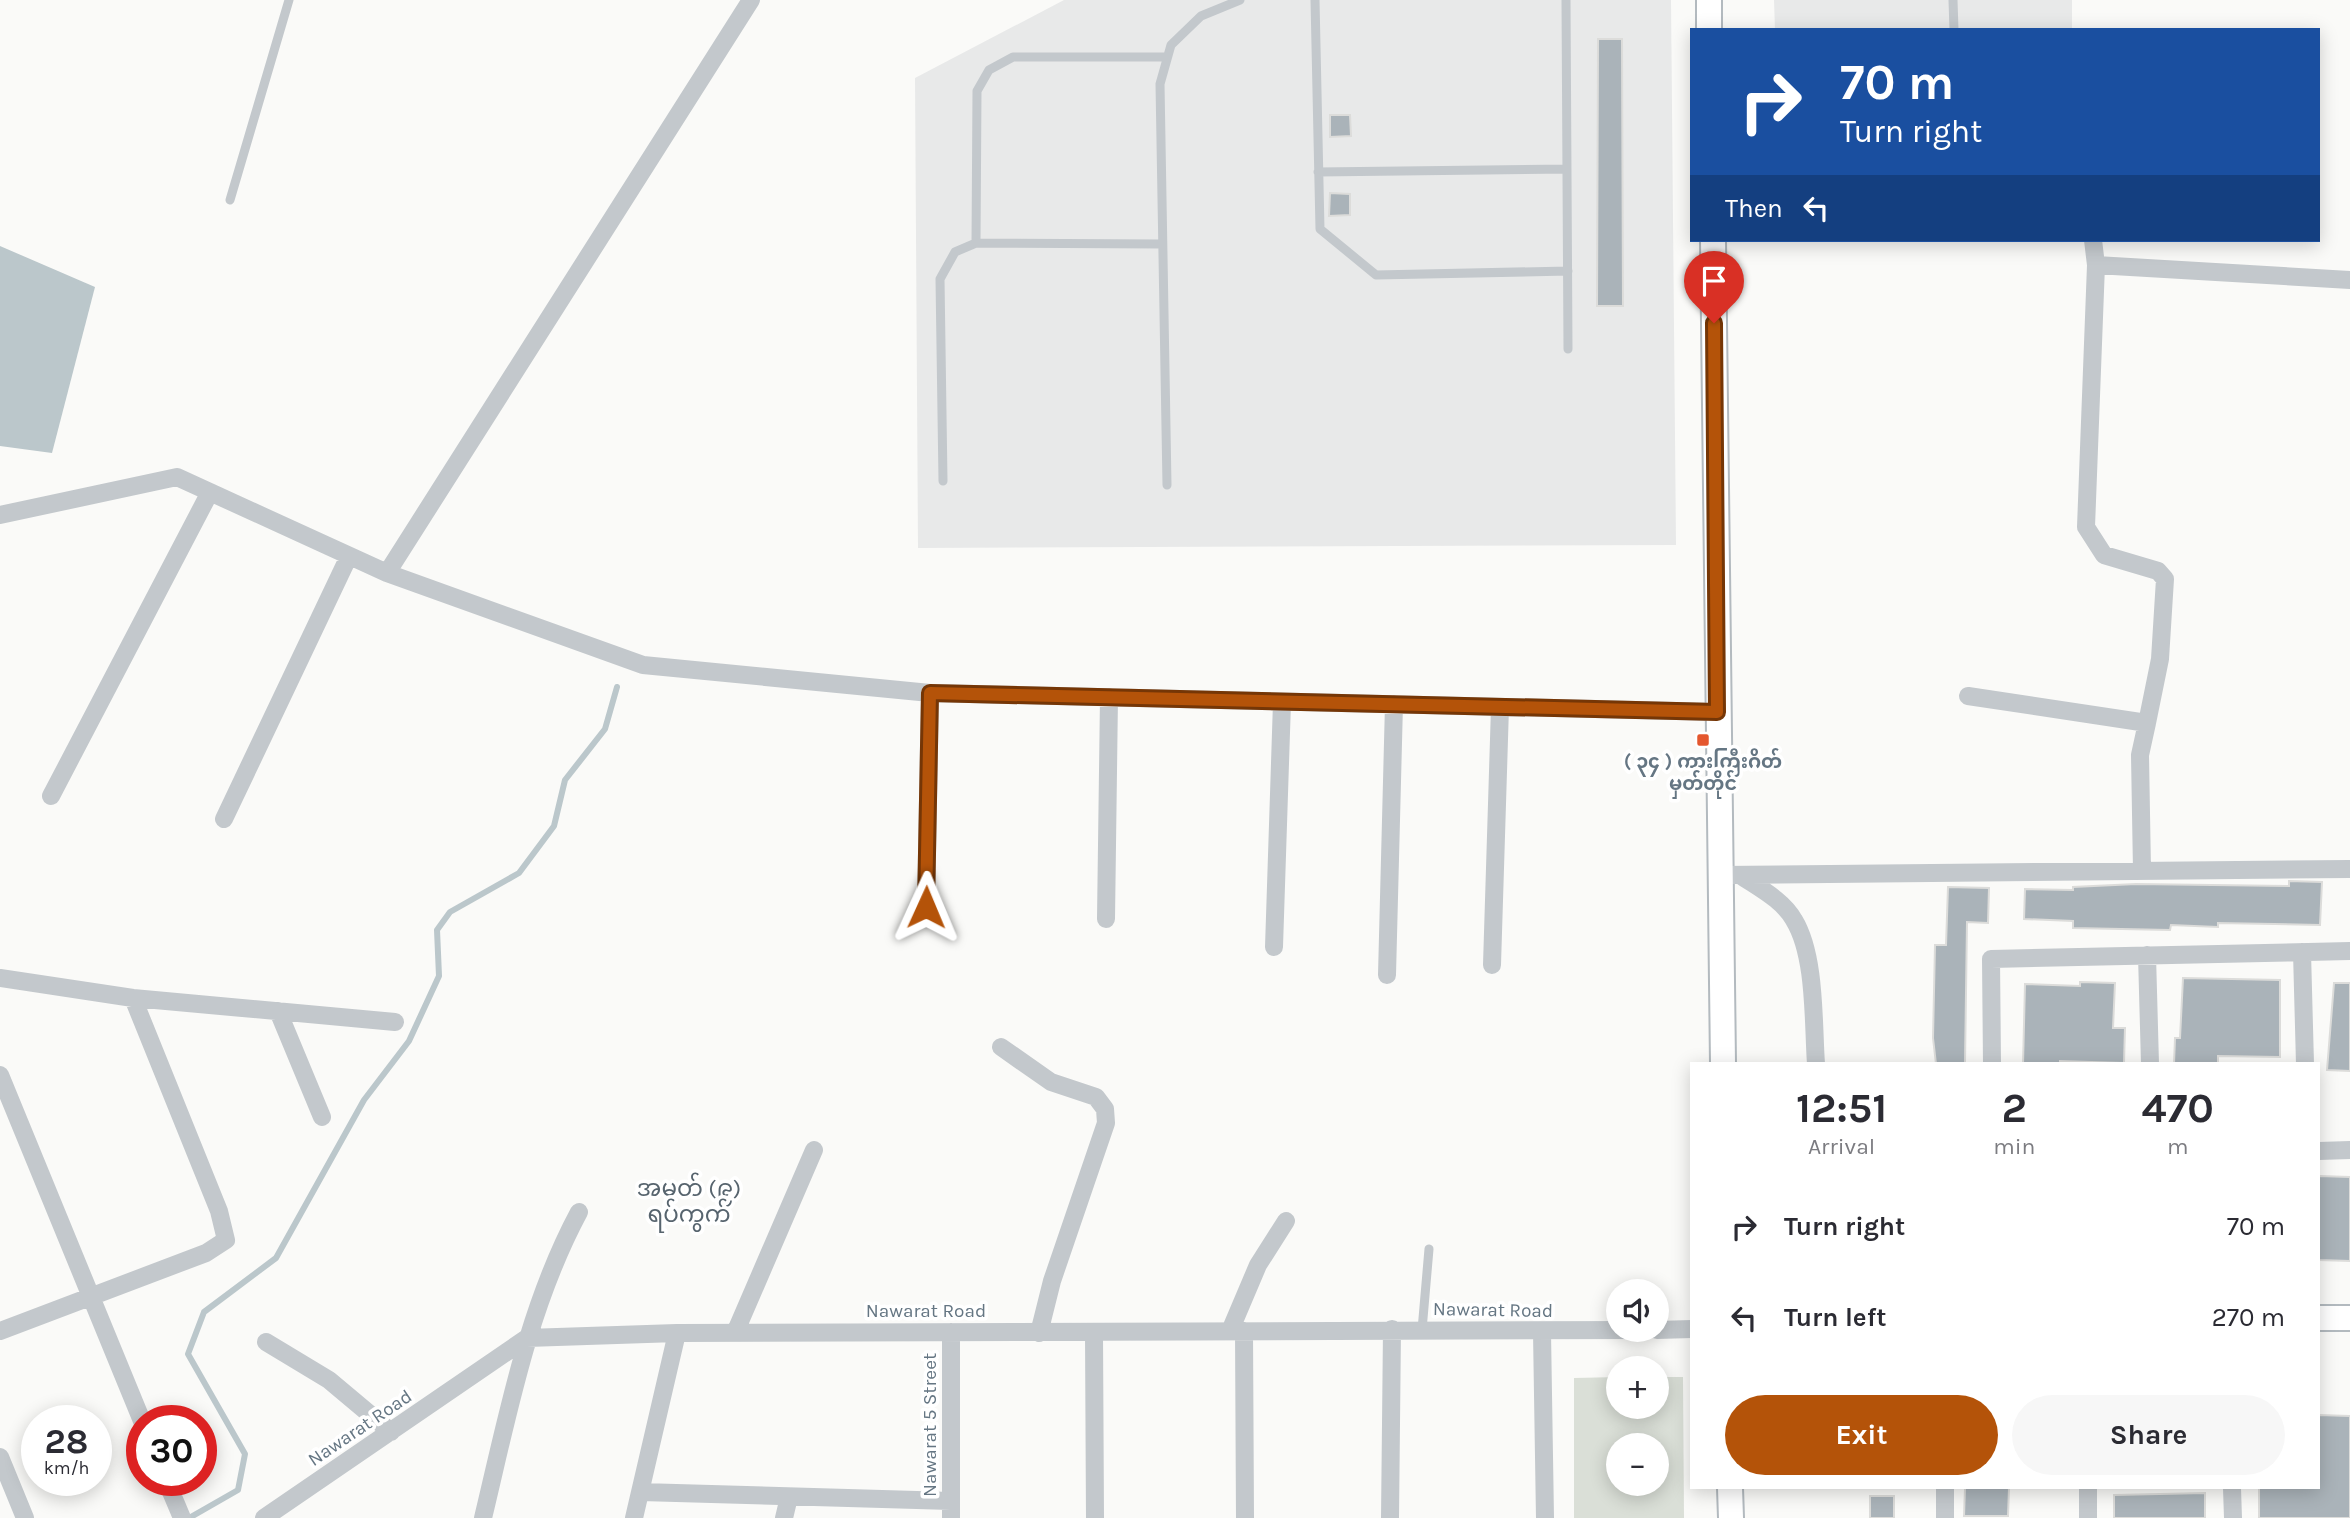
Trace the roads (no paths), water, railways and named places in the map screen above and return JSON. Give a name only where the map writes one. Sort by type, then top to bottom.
[{"type":"main road","points":[[1709,0],[1709,28]]},
{"type":"main road","points":[[1713,242],[1717,712],[1730,875],[1723,1062]]},
{"type":"main road","points":[[2320,1318],[2350,1318]]},
{"type":"main road","points":[[1730,1489],[1731,1518]]},
{"type":"street","points":[[387,573],[751,0]]},
{"type":"street","points":[[2093,242],[2096,265],[2087,527],[2104,555],[2158,571],[2165,579],[2160,659],[2140,755],[2142,871]]},
{"type":"street","points":[[2096,265],[2350,280]]},
{"type":"street","points":[[0,515],[177,477],[387,573],[643,665],[930,693],[1717,712]]},
{"type":"street","points":[[51,796],[210,492]]},
{"type":"street","points":[[224,819],[349,556]]},
{"type":"street","points":[[926,907],[930,693]]},
{"type":"street","points":[[1968,696],[2147,723]]},
{"type":"street","points":[[1105,919],[1109,697]]},
{"type":"street","points":[[1274,947],[1282,702]]},
{"type":"street","points":[[1387,975],[1394,704]]},
{"type":"street","points":[[1492,965],[1500,707]]},
{"type":"street","points":[[1730,875],[2350,869]]},
{"type":"street","points":[[1730,875],[1774,897],[1794,920],[1808,961],[1816,1062]]},
{"type":"street","points":[[1992,1062],[1991,959],[2350,951]]},
{"type":"street","points":[[2302,952],[2305,1062]]},
{"type":"street","points":[[2147,955],[2150,1062]]},
{"type":"street","points":[[0,978],[133,998],[394,1022]]},
{"type":"street","points":[[0,1331],[206,1253],[226,1240],[219,1211],[133,998]]},
{"type":"street","points":[[278,1012],[322,1117]]},
{"type":"street","points":[[1001,1047],[1051,1082],[1096,1097],[1105,1110],[1106,1123],[1056,1269],[1040,1333]]},
{"type":"street","points":[[0,1075],[136,1405]]},
{"type":"street","points":[[735,1333],[814,1150]]},
{"type":"street","points":[[2320,1151],[2350,1150]]},
{"type":"street","points":[[483,1518],[527,1338],[555,1256],[579,1212]]},
{"type":"street","points":[[1245,1518],[1237,1331],[1258,1265],[1286,1221]]},
{"type":"street","points":[[1390,1518],[1392,1329]]},
{"type":"street","name":"Nawarat Road","points":[[264,1518],[527,1338],[677,1333],[1094,1334],[1392,1329],[1606,1331]]},
{"type":"street","points":[[1669,1330],[1690,1329]]},
{"type":"street","name":"Nawarat 5 Street","points":[[951,1332],[951,1510]]},
{"type":"street","points":[[1542,1332],[1545,1518]]},
{"type":"street","points":[[635,1518],[677,1333]]},
{"type":"street","points":[[1094,1334],[1095,1518]]},
{"type":"street","points":[[266,1342],[329,1380],[391,1432]]},
{"type":"street","points":[[0,1457],[25,1518]]},
{"type":"street","points":[[1945,1489],[1945,1518]]},
{"type":"street","points":[[2088,1489],[2088,1518]]},
{"type":"street","points":[[2232,1489],[2233,1518]]},
{"type":"street","points":[[641,1492],[789,1497],[951,1510]]},
{"type":"street","points":[[172,1496],[182,1518]]},
{"type":"street","points":[[784,1518],[789,1497]]},
{"type":"lane","points":[[230,200],[289,0]]},
{"type":"lane","points":[[1167,485],[1160,84],[1171,45],[1201,16],[1240,0]]},
{"type":"lane","points":[[1315,0],[1320,229],[1376,275],[1568,271]]},
{"type":"lane","points":[[1566,0],[1568,349]]},
{"type":"lane","points":[[1953,0],[1954,28]]},
{"type":"lane","points":[[976,243],[977,91],[989,70],[1013,57],[1167,57]]},
{"type":"lane","points":[[1318,172],[1567,169]]},
{"type":"lane","points":[[943,481],[940,279],[955,252],[976,243],[1162,244]]},
{"type":"lane","points":[[1422,1330],[1429,1249]]},
{"type":"waterway","points":[[189,1518],[238,1490],[245,1454],[188,1354],[204,1312],[276,1258],[364,1100],[409,1041],[439,976],[437,930],[450,912],[519,873],[554,826],[565,780],[605,729],[617,687]]},
{"type":"place","name":"( ၃၄ ) ကားကြီးဂိတ် မှတ်တိုင်","points":[[1703,740]]},
{"type":"district","name":"အမှတ် (၉) ရပ်ကွက်","points":[[689,1201]]}]
